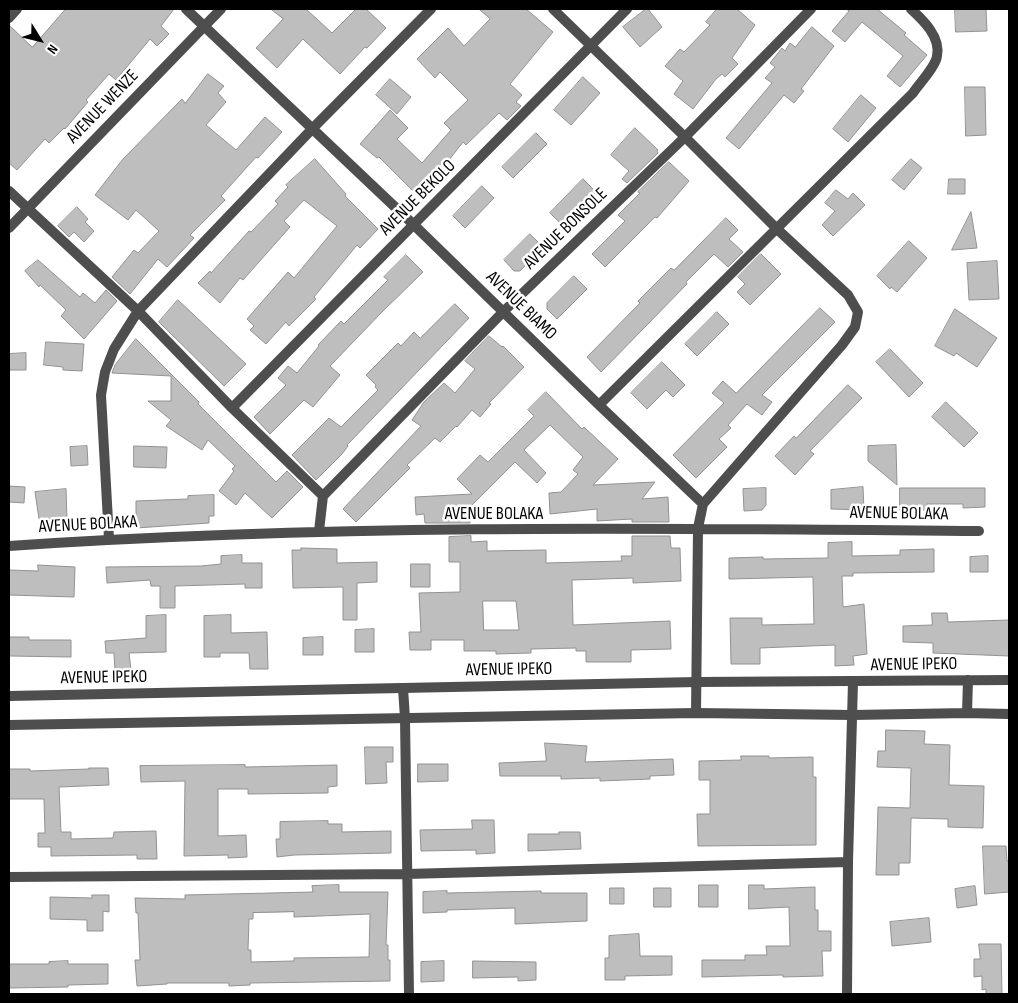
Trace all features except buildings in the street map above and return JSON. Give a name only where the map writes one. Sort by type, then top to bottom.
[{"type":"street","points":[[9,18],[17,9]]},
{"type":"street","name":"AVENUE BIAMO","points":[[186,9],[313,128],[703,504]]},
{"type":"street","name":"AVENUE WENZE","points":[[9,228],[221,9]]},
{"type":"street","points":[[109,539],[101,395],[105,372],[114,349],[138,312],[313,128],[431,9]]},
{"type":"street","points":[[553,9],[777,229],[848,295],[858,312],[855,327],[842,345],[703,504],[698,528],[696,713]]},
{"type":"street","name":"AVENUE BEKOLO","points":[[232,408],[627,9]]},
{"type":"street","name":"AVENUE BONSOLE","points":[[323,496],[504,311],[685,137],[811,9]]},
{"type":"street","points":[[599,405],[913,93],[938,57],[936,41],[927,24],[911,9]]},
{"type":"street","points":[[9,191],[138,312],[232,408],[323,496],[319,531]]},
{"type":"street","name":"AVENUE BOLAKA","points":[[9,546],[109,539],[319,531],[698,528],[979,531]]},
{"type":"street","points":[[967,713],[968,680]]},
{"type":"street","name":"AVENUE IPEKO","points":[[9,696],[696,682],[1009,680]]},
{"type":"street","points":[[847,994],[848,862],[854,682]]},
{"type":"street","points":[[403,688],[409,994]]},
{"type":"street","points":[[9,725],[696,713],[1009,714]]},
{"type":"street","points":[[9,877],[407,874],[848,862]]}]
